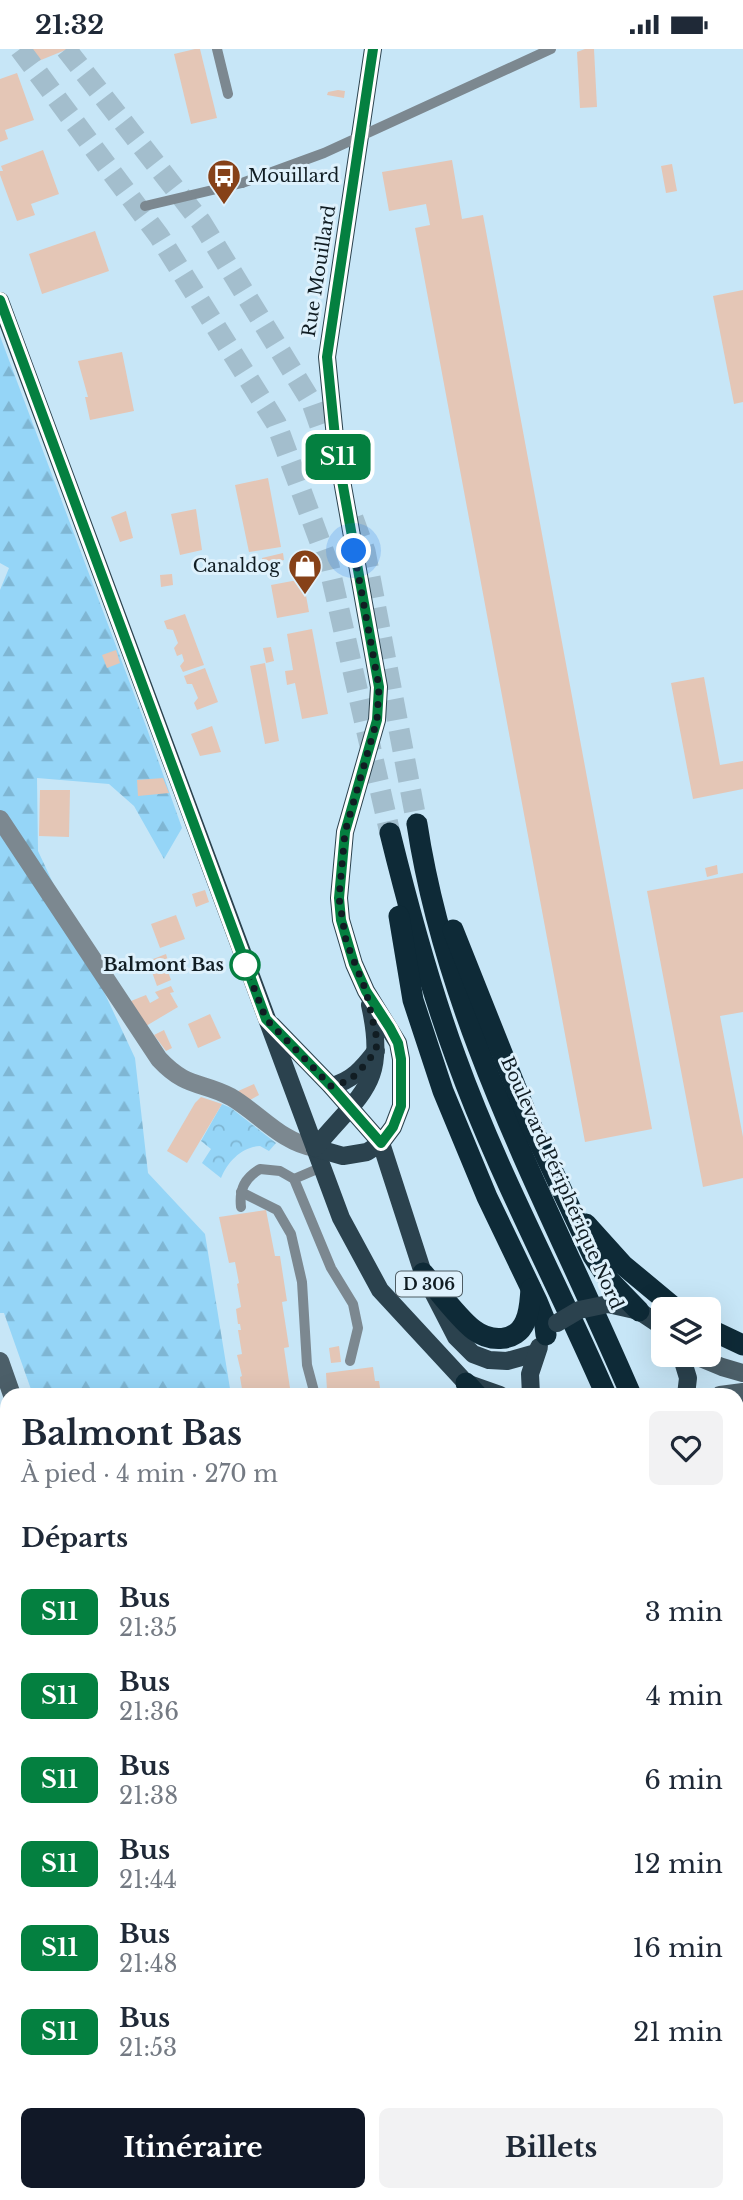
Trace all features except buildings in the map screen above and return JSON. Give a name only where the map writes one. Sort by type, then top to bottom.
[{"type":"highway","name":"Boulevard Périphérique Nord","points":[[416,824],[447,954],[480,1054],[534,1184],[628,1388]]},
{"type":"highway","points":[[546,1337],[544,1318],[486,1197],[443,1091],[412,1000],[390,833],[412,923],[457,1061],[499,1162],[603,1388]]},
{"type":"highway","points":[[421,854],[530,1123],[565,1200],[599,1268],[639,1311]]},
{"type":"highway","points":[[565,1200],[623,1265],[662,1297]]},
{"type":"highway","points":[[423,1273],[473,1329],[496,1339],[514,1335],[523,1327],[531,1289]]},
{"type":"highway","points":[[721,1335],[743,1345]]},
{"type":"main road","name":"Rue Mouillard","points":[[315,1148],[368,1084],[373,1073],[377,1039],[366,991],[346,941],[339,898],[345,832],[377,720],[379,687],[336,447],[327,357],[373,49]]},
{"type":"main road","name":"D 306","points":[[0,301],[341,1218],[380,1290],[470,1388]]},
{"type":"main road","name":"Rue Mouillard","points":[[366,991],[398,1043],[401,1059],[401,1106],[393,1127],[381,1143]]},
{"type":"main road","name":"D 306","points":[[266,1019],[381,1143],[423,1273],[456,1337],[473,1354],[498,1361],[521,1358],[579,1310],[608,1304],[639,1311],[651,1319]]},
{"type":"main road","points":[[331,1086],[345,1082],[357,1074],[376,1051]]},
{"type":"main road","points":[[315,1148],[343,1156],[355,1156],[381,1143]]},
{"type":"main road","points":[[531,1388],[530,1374],[546,1337]]},
{"type":"main road","points":[[685,1367],[688,1378],[687,1388]]},
{"type":"street","points":[[0,819],[159,1059],[173,1074],[189,1083],[227,1095],[247,1107],[290,1142],[315,1148]]},
{"type":"street","points":[[0,1361],[10,1388]]},
{"type":"street","points":[[721,1367],[743,1373]]},
{"type":"lane","points":[[217,49],[228,94]]},
{"type":"lane","points":[[145,206],[242,183],[324,153],[551,49]]},
{"type":"lane","points":[[294,1179],[322,1167]]},
{"type":"lane","points":[[241,1207],[241,1192],[248,1176],[260,1169],[280,1171],[294,1179],[331,1268],[353,1304],[358,1328],[350,1361]]},
{"type":"lane","points":[[241,1192],[277,1210],[291,1234],[302,1282],[307,1366],[313,1388]]},
{"type":"green space","points":[[0,336],[182,828],[164,859],[134,806],[109,784],[37,778],[38,851],[135,1058],[148,1173],[205,1234],[230,1388],[31,1388],[4,1313],[0,1313],[0,590],[9,568],[0,563]]},
{"type":"green space","points":[[222,1104],[276,1143],[269,1151],[260,1146],[242,1152],[232,1161],[221,1178],[202,1163],[211,1149],[201,1141]]},
{"type":"tunnel","points":[[20,49],[159,236],[276,423],[329,566],[390,833]]},
{"type":"tunnel","points":[[66,49],[201,222],[312,403],[336,471]]},
{"type":"tunnel","points":[[353,518],[365,551],[417,824]]},
{"type":"bus line","name":"S11","points":[[0,300],[266,1019],[381,1143],[393,1127],[401,1106],[401,1059],[398,1043],[366,991],[354,964],[341,920],[339,898],[345,832],[377,720],[379,687],[336,447],[327,357],[373,49]]},
{"type":"place","name":"Mouillard","points":[[224,206]]},
{"type":"place","name":"Canaldog","points":[[305,596]]},
{"type":"place","name":"Balmont Bas","points":[[245,965]]},
{"type":"route","points":[[245,965],[266,1019],[331,1086],[345,1082],[367,1064],[376,1051],[377,1039],[366,991],[346,941],[339,898],[345,832],[377,720],[379,687],[354,551]]}]
